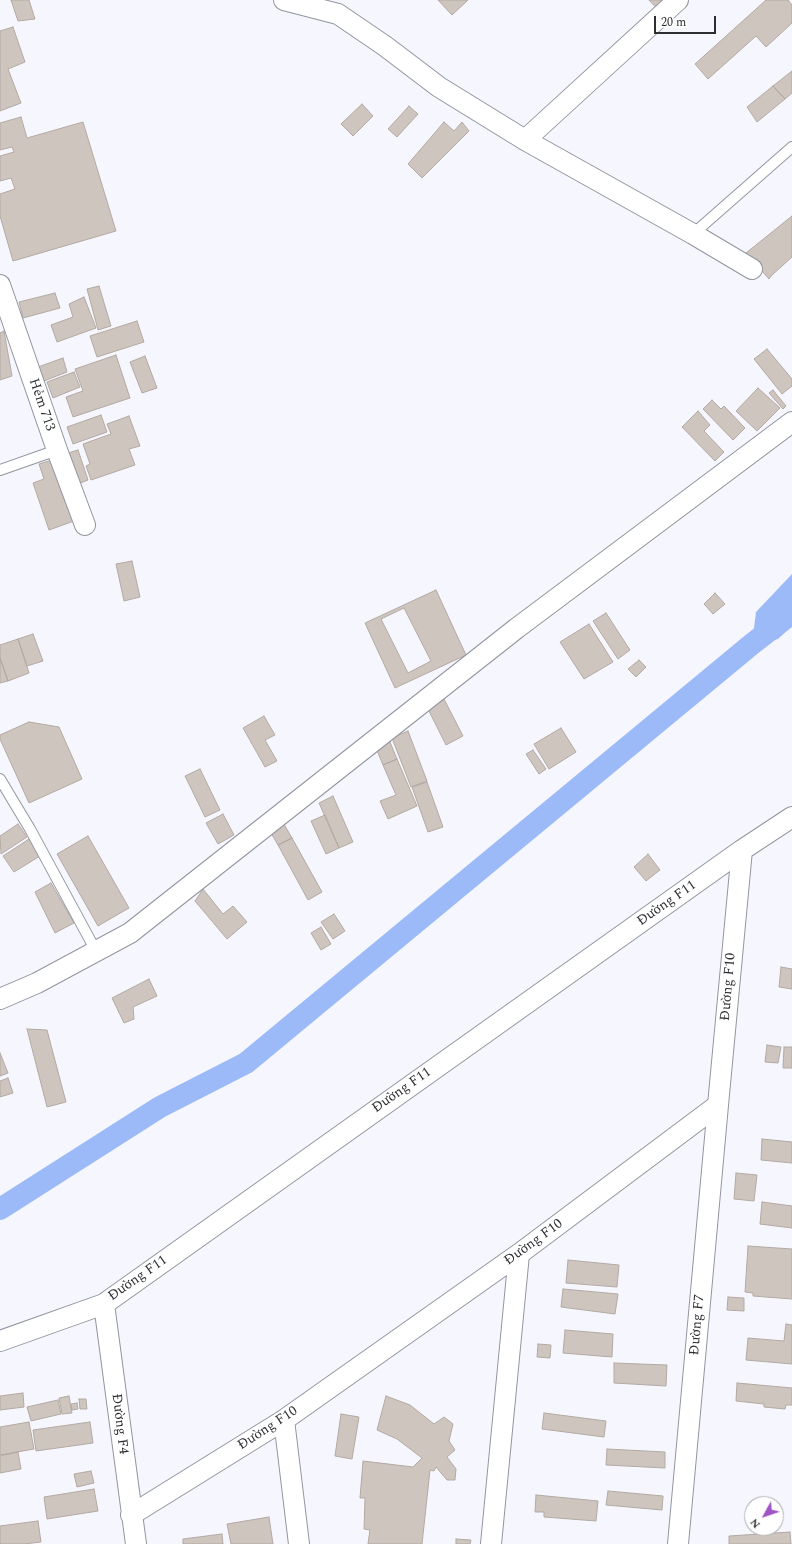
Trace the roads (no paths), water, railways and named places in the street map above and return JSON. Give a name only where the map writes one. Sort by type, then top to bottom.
[{"type":"street","points":[[285,0],[338,14],[439,87],[525,140],[693,234],[752,269]]},
{"type":"street","points":[[525,140],[678,0]]},
{"type":"street","name":"Hẻm 713","points":[[0,285],[57,450],[85,525]]},
{"type":"street","points":[[0,999],[37,983],[130,933],[511,633],[792,422]]},
{"type":"street","name":"Đường F11","points":[[0,1341],[104,1304],[742,850],[792,817]]},
{"type":"street","name":"Đường F10","points":[[131,1515],[284,1420],[519,1254],[718,1105],[742,850]]},
{"type":"street","name":"Đường F7","points":[[678,1544],[718,1105]]},
{"type":"street","points":[[491,1544],[519,1254]]},
{"type":"street","name":"Đường F4","points":[[104,1304],[136,1544]]},
{"type":"street","points":[[284,1420],[299,1544]]},
{"type":"lane","points":[[693,234],[792,147]]},
{"type":"lane","points":[[0,470],[57,450]]},
{"type":"lane","points":[[0,779],[30,828],[96,951]]},
{"type":"water","points":[[792,574],[792,626],[778,639],[752,644],[756,612]]},
{"type":"waterway","points":[[0,1209],[160,1107],[246,1063],[752,644],[792,613]]}]
